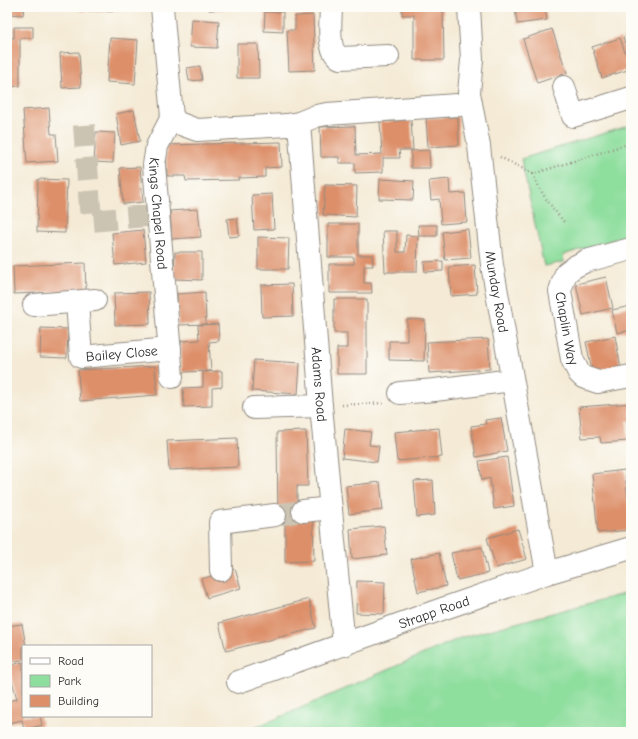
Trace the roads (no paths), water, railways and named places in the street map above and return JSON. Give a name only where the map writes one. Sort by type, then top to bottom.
[{"type":"street","points":[[162,7],[172,117],[178,123],[197,130],[271,127],[299,123],[316,116],[327,114],[471,104]]},
{"type":"street","points":[[331,7],[332,46],[335,55],[340,58],[388,56]]},
{"type":"street","name":"Munday Road","points":[[469,7],[472,60],[469,93],[479,146],[492,265],[547,573]]},
{"type":"street","points":[[564,87],[573,116],[631,98]]},
{"type":"street","name":"Kings Chapel Road","points":[[172,117],[157,146],[154,165],[172,376]]},
{"type":"street","name":"Adams Road","points":[[299,123],[321,406],[344,645]]},
{"type":"street","name":"Chaplin Way","points":[[631,249],[586,261],[574,267],[566,273],[560,291],[572,359],[578,373],[583,377],[598,382],[631,376]]},
{"type":"street","name":"Bailey Close","points":[[34,305],[86,301],[81,357],[170,349]]},
{"type":"street","points":[[400,393],[512,380]]},
{"type":"street","points":[[254,408],[321,406]]},
{"type":"street","points":[[303,511],[331,508]]},
{"type":"street","points":[[221,570],[220,522],[275,515]]},
{"type":"street","name":"Strapp Road","points":[[238,682],[547,573],[631,548]]},
{"type":"tunnel","points":[[84,125],[91,221],[158,215]]},
{"type":"tunnel","points":[[275,515],[303,511]]}]
